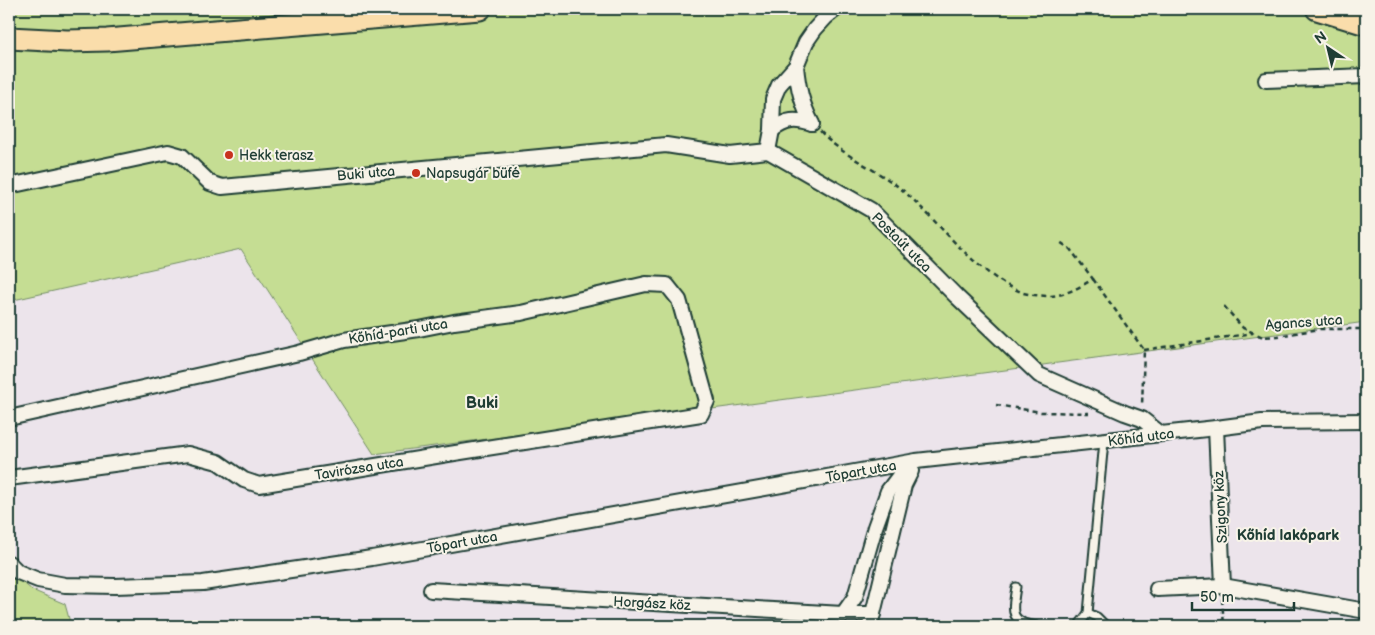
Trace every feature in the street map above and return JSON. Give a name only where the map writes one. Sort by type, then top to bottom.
[{"type":"main road","points":[[9,38],[67,41],[107,40],[480,9]]},
{"type":"main road","points":[[1317,9],[1366,24]]},
{"type":"street","points":[[768,151],[772,130],[773,99],[779,85],[796,66],[806,42],[826,17],[836,9]]},
{"type":"street","points":[[796,66],[798,87],[804,108],[812,124]]},
{"type":"street","points":[[1266,80],[1366,76]]},
{"type":"street","points":[[772,130],[780,124],[790,121],[802,121],[812,124]]},
{"type":"street","name":"Buki utca","points":[[9,186],[168,152],[182,156],[210,183],[222,187],[666,145],[730,155],[768,151]]},
{"type":"street","name":"Postaút utca","points":[[768,151],[871,210],[956,296],[1039,375],[1142,419],[1161,434]]},
{"type":"street","name":"Kőhíd-parti utca","points":[[9,418],[299,353],[344,340],[522,313],[646,284],[667,285],[679,300],[707,401]]},
{"type":"street","name":"Tavirózsa utca","points":[[9,478],[188,454],[218,462],[244,480],[259,485],[702,414],[707,401]]},
{"type":"street","name":"Kőhíd utca","points":[[916,461],[1262,422],[1366,421]]},
{"type":"street","name":"Szigony köz","points":[[1216,428],[1223,586]]},
{"type":"street","points":[[843,614],[855,597],[875,528],[888,492],[900,475],[916,461]]},
{"type":"street","points":[[872,620],[904,485],[916,461]]},
{"type":"street","name":"Tópart utca","points":[[9,564],[18,572],[38,580],[65,585],[115,586],[203,583],[372,558],[916,461]]},
{"type":"street","points":[[1157,589],[1223,586],[1366,611]]},
{"type":"street","name":"Horgász köz","points":[[431,590],[843,614],[872,620]]},
{"type":"lane","points":[[1078,626],[1088,614],[1104,441]]},
{"type":"lane","points":[[1016,587],[1014,612],[1018,620],[1025,624],[1037,626]]},
{"type":"lane","points":[[1088,614],[1097,617],[1106,626]]},
{"type":"path","points":[[812,124],[827,140],[881,174],[906,193],[971,258],[1022,293],[1051,296],[1073,290],[1093,279]]},
{"type":"path","points":[[1060,242],[1070,249],[1144,350],[1142,419]]},
{"type":"path","name":"Agancs utca","points":[[1224,306],[1243,328],[1263,337],[1320,329],[1366,329]]},
{"type":"path","points":[[1144,350],[1254,333]]},
{"type":"path","points":[[996,406],[1041,412],[1097,413]]},
{"type":"green space","points":[[9,9],[1366,9],[1366,322],[374,454],[241,249],[9,301]]},
{"type":"green space","points":[[9,571],[32,590],[65,604],[71,626],[9,626]]},
{"type":"place","name":"Hekk terasz","points":[[229,155]]},
{"type":"place","name":"Napsugár büfé","points":[[416,173]]},
{"type":"district","name":"Buki","points":[[482,402]]},
{"type":"district","name":"Kőhíd lakópark","points":[[1288,535]]}]
